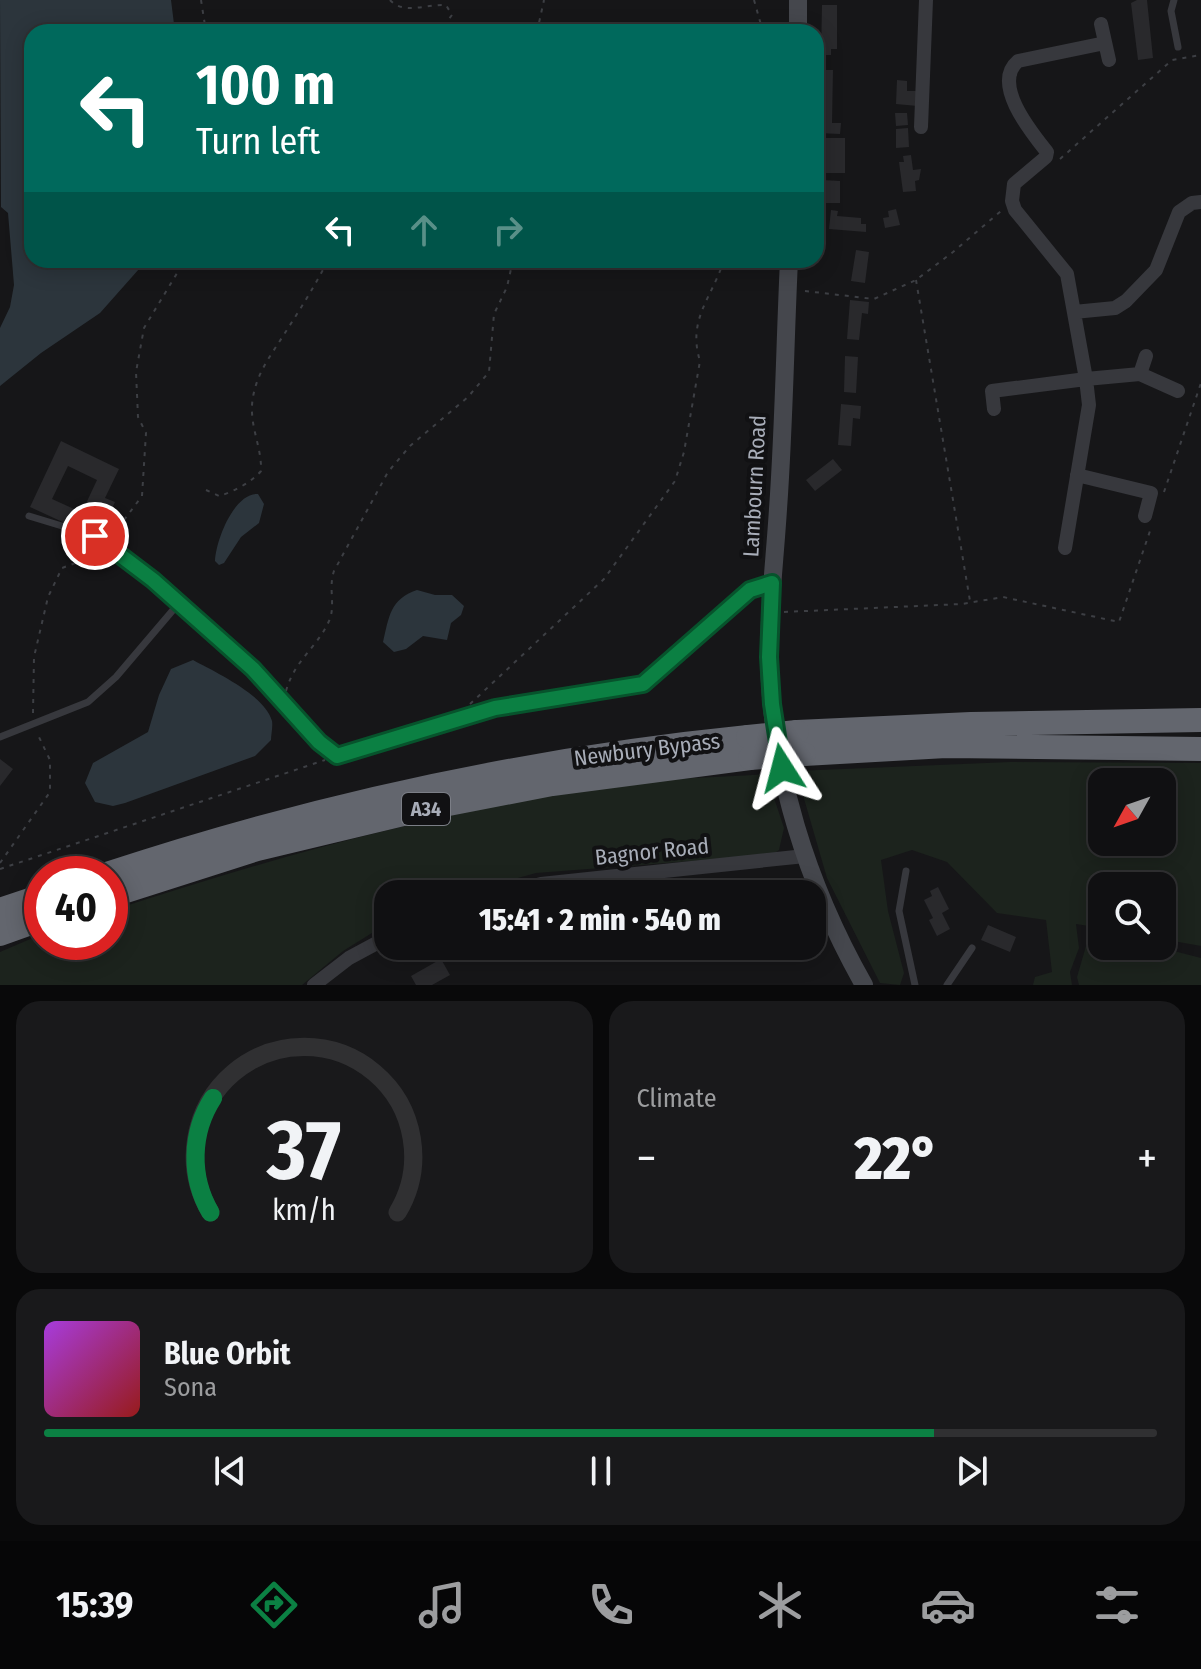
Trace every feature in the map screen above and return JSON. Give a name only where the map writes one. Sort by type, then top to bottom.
[{"type":"highway","name":"Newbury Bypass","points":[[128,867],[248,830],[433,785],[594,755],[749,748],[971,724],[1201,720]]},
{"type":"highway","name":"Newbury Bypass","points":[[800,743],[1201,749]]},
{"type":"highway","name":"Newbury Bypass","points":[[128,890],[257,849],[428,808],[749,748]]},
{"type":"highway","points":[[0,910],[24,902]]},
{"type":"highway","points":[[0,934],[24,925]]},
{"type":"street","points":[[798,0],[798,24]]},
{"type":"street","points":[[921,127],[926,0]]},
{"type":"street","points":[[1101,24],[1109,60]]},
{"type":"street","points":[[1065,548],[1089,405],[1086,379],[1067,274],[1015,210],[1012,201],[1014,184],[1046,157],[1047,152],[1023,121],[1009,78],[1011,67],[1018,61],[1105,43]]},
{"type":"street","points":[[1074,312],[1115,308],[1126,301],[1156,270],[1179,212],[1192,203],[1201,202]]},
{"type":"street","name":"Lambourn Road","points":[[789,268],[769,657],[772,704],[787,791],[805,856],[825,909],[864,985]]},
{"type":"street","points":[[1140,374],[1146,356]]},
{"type":"street","points":[[994,409],[991,384],[1140,374],[1178,391]]},
{"type":"street","points":[[1077,475],[1155,492],[1150,517]]},
{"type":"street","name":"Bagnor Road","points":[[579,880],[805,856]]},
{"type":"street","points":[[314,985],[349,958],[374,945]]},
{"type":"lane","points":[[1174,0],[1171,11],[1178,47]]},
{"type":"lane","points":[[29,516],[95,536],[107,543],[253,669],[319,742],[337,756],[495,708],[643,684],[750,590],[772,583]]},
{"type":"lane","points":[[0,737],[88,702],[116,677],[179,603]]},
{"type":"lane","points":[[906,871],[899,911],[915,985]]},
{"type":"lane","points":[[947,985],[972,948]]},
{"type":"path","points":[[201,0],[205,24]]},
{"type":"path","points":[[390,0],[398,7],[406,8],[446,5],[452,15],[445,24]]},
{"type":"path","points":[[539,24],[544,0]]},
{"type":"path","points":[[754,0],[761,24]]},
{"type":"path","points":[[0,863],[50,792],[50,760],[33,724],[34,657],[48,597],[62,568],[92,557],[107,543],[142,496],[146,433],[138,417],[136,372],[144,328],[180,268]]},
{"type":"path","points":[[206,490],[219,496],[227,494],[261,471],[252,426],[252,398],[256,383],[324,268]]},
{"type":"path","points":[[285,693],[291,673],[331,617],[329,584],[334,571],[388,472],[410,446],[468,397],[489,372],[494,314],[507,287],[511,268]]},
{"type":"path","points":[[467,707],[604,579],[675,481],[684,452],[700,361],[696,349],[697,318],[721,268]]},
{"type":"path","points":[[916,280],[970,602]]},
{"type":"path","points":[[1155,492],[1201,383]]},
{"type":"path","points":[[771,612],[970,602],[1003,597],[1119,622],[1150,517]]},
{"type":"path","points":[[0,869],[337,756]]},
{"type":"shaded area","points":[[0,0],[171,0],[174,24],[24,24],[24,268],[140,268],[100,313],[41,353],[0,386],[0,328],[10,307],[14,285],[8,213],[1,207]]},
{"type":"shaded area","points":[[258,494],[264,504],[259,523],[241,537],[224,563],[219,565],[215,561],[216,552],[228,519],[241,501]]},
{"type":"shaded area","points":[[417,590],[435,595],[452,595],[464,606],[461,615],[451,623],[447,640],[423,636],[406,649],[394,652],[383,642],[389,617],[401,598]]},
{"type":"shaded area","points":[[193,660],[238,685],[260,702],[272,721],[271,740],[255,756],[125,803],[113,806],[95,802],[85,783],[93,763],[148,732],[171,669]]},
{"type":"shaded area","points":[[1010,762],[1201,763],[1201,946],[1176,942],[1176,872],[1088,872],[1088,926],[1076,924],[1079,948],[1070,972],[1072,985],[1033,985],[1035,977],[1052,972],[1046,920],[997,913],[947,862],[912,850],[881,860],[888,911],[904,973],[900,985],[880,983],[827,878],[796,771]]},
{"type":"shaded area","points":[[766,774],[784,828],[779,850],[772,855],[536,873],[510,880],[374,880],[374,932],[343,951],[302,985],[0,985],[0,952],[24,942],[24,960],[128,960],[128,905],[241,870],[442,817],[509,803],[660,780]]},
{"type":"shaded area","points":[[1086,946],[1088,960],[1176,960],[1176,952],[1201,958],[1201,985],[1079,985],[1077,977]]},
{"type":"building","points":[[1147,0],[1153,58],[1138,60],[1131,3]]},
{"type":"building","points":[[822,5],[837,5],[837,49],[831,49],[831,55],[824,55]]},
{"type":"building","points":[[824,70],[833,70],[832,123],[841,123],[840,134],[824,133]]},
{"type":"building","points":[[897,80],[907,81],[907,91],[918,91],[918,106],[896,104]]},
{"type":"building","points":[[895,113],[907,113],[908,125],[896,126]]},
{"type":"building","points":[[908,128],[909,147],[896,148],[896,129]]},
{"type":"building","points":[[824,138],[845,138],[845,173],[824,173]]},
{"type":"building","points":[[911,155],[913,170],[921,169],[919,180],[915,181],[916,191],[903,192],[899,162],[904,162],[903,156]]},
{"type":"building","points":[[824,180],[840,181],[840,203],[824,203]]},
{"type":"building","points":[[896,209],[900,225],[885,228],[883,218],[889,217],[888,211]]},
{"type":"building","points":[[831,210],[838,211],[837,216],[861,218],[861,224],[866,224],[866,232],[829,229]]},
{"type":"building","points":[[856,250],[869,252],[865,283],[851,281]]},
{"type":"building","points":[[850,300],[869,302],[868,314],[862,313],[859,340],[847,339]]},
{"type":"building","points":[[845,356],[858,357],[856,393],[844,392]]},
{"type":"building","points":[[841,404],[861,406],[860,419],[853,418],[851,446],[838,445]]},
{"type":"building","points":[[61,441],[119,469],[105,498],[115,502],[106,522],[82,512],[97,480],[68,466],[52,499],[74,509],[67,524],[30,507]]},
{"type":"building","points":[[833,459],[842,470],[815,491],[806,480]]},
{"type":"building","points":[[0,759],[13,769],[0,786]]},
{"type":"building","points":[[938,887],[949,909],[942,913],[950,929],[937,936],[924,900],[932,896],[930,891]]},
{"type":"building","points":[[988,925],[1016,937],[1010,952],[981,940]]},
{"type":"building","points":[[439,960],[450,975],[432,985],[416,985],[411,976]]},
{"type":"route","points":[[95,536],[153,580],[253,669],[319,742],[337,756],[495,708],[643,684],[750,590],[772,583],[769,657],[772,704],[782,768]]}]
